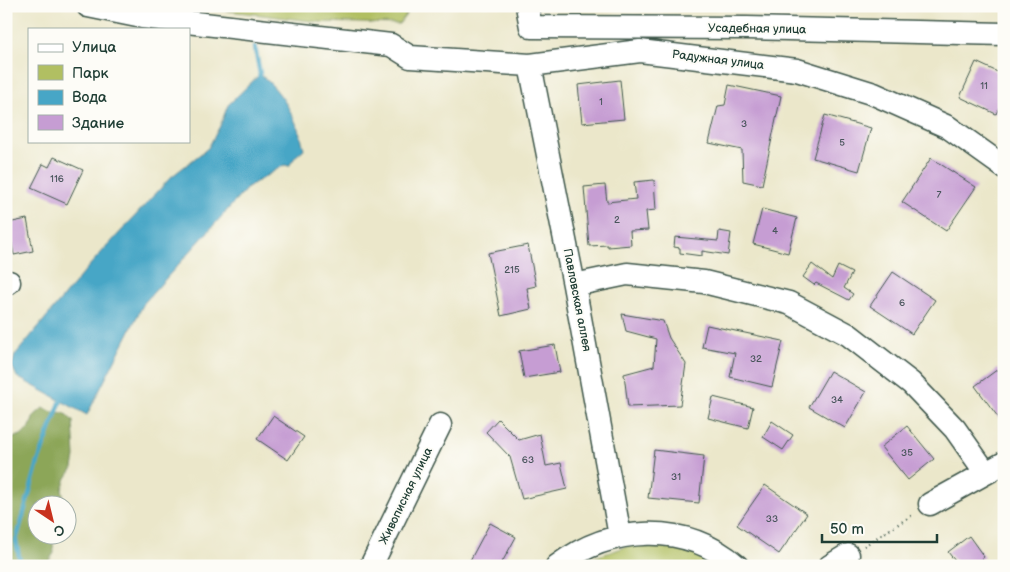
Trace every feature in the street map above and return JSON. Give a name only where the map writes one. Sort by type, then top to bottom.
[{"type":"street","name":"Радужная улица","points":[[88,6],[142,17],[391,46],[410,57],[530,65],[640,51],[797,70],[874,94],[948,127],[1004,167]]},
{"type":"street","name":"Усадебная улица","points":[[527,6],[531,27],[747,28],[1004,34]]},
{"type":"street","name":"Павловская аллея","points":[[530,65],[574,285],[620,536]]},
{"type":"street","points":[[574,285],[627,274],[704,282],[789,303],[849,335],[911,383],[954,429],[995,468],[930,504]]},
{"type":"street","name":"Живописная улица","points":[[371,566],[440,426]]},
{"type":"street","points":[[558,566],[585,548],[602,540],[620,536],[654,534],[689,540],[720,554],[737,566]]},
{"type":"path","points":[[839,561],[930,504]]},
{"type":"green space","points":[[189,6],[413,6],[399,24],[319,22]]},
{"type":"green space","points":[[43,408],[53,412],[65,413],[73,421],[75,457],[73,468],[66,478],[62,489],[63,494],[28,494],[28,544],[53,544],[54,553],[48,562],[25,562],[18,566],[6,566],[6,436],[10,439],[21,435],[30,427],[34,416]]},
{"type":"green space","points":[[631,545],[671,545],[709,558],[720,566],[583,566],[593,558]]},
{"type":"water","points":[[260,74],[276,89],[294,118],[304,149],[289,166],[284,165],[248,187],[144,303],[87,415],[17,377],[12,366],[15,355],[88,267],[171,177],[208,148],[220,126],[228,105]]},
{"type":"building","points":[[976,62],[1004,75],[1004,98],[996,114],[960,97]]},
{"type":"building","points":[[620,80],[624,119],[582,123],[578,85]]},
{"type":"building","points":[[729,85],[781,96],[762,185],[743,181],[742,150],[709,143],[718,106],[725,105]]},
{"type":"building","points":[[825,115],[871,128],[859,171],[813,158]]},
{"type":"building","points":[[54,157],[83,170],[67,204],[31,188],[43,164],[49,167]]},
{"type":"building","points":[[931,158],[976,187],[946,231],[902,202]]},
{"type":"building","points":[[654,180],[656,210],[646,211],[648,230],[630,231],[631,245],[589,246],[584,187],[605,185],[607,202],[636,199],[634,182]]},
{"type":"building","points":[[762,209],[797,218],[788,253],[753,244]]},
{"type":"building","points":[[27,219],[33,251],[14,255],[8,223]]},
{"type":"building","points":[[719,231],[731,233],[728,255],[702,251],[702,256],[680,253],[680,248],[674,247],[675,237],[718,241]]},
{"type":"building","points":[[528,245],[536,286],[527,288],[531,309],[501,316],[488,253]]},
{"type":"building","points":[[812,264],[832,279],[838,266],[852,273],[844,288],[853,294],[849,300],[816,283],[814,285],[803,277]]},
{"type":"building","points":[[893,272],[935,300],[912,334],[870,306]]},
{"type":"building","points":[[622,314],[663,321],[669,338],[686,364],[680,405],[628,407],[624,374],[654,366],[656,339],[626,331]]},
{"type":"building","points":[[707,325],[783,341],[772,387],[730,377],[735,353],[702,347]]},
{"type":"building","points":[[555,345],[560,372],[524,378],[519,351]]},
{"type":"building","points":[[998,369],[1004,377],[1004,425],[975,386]]},
{"type":"building","points":[[830,371],[866,392],[845,428],[809,407]]},
{"type":"building","points":[[713,397],[753,407],[748,428],[708,418]]},
{"type":"building","points":[[273,416],[304,437],[288,460],[257,439]]},
{"type":"building","points":[[498,419],[519,440],[540,434],[546,466],[561,463],[567,489],[522,499],[510,457],[486,432]]},
{"type":"building","points":[[772,421],[793,435],[783,450],[763,437]]},
{"type":"building","points":[[907,426],[934,459],[908,480],[881,447]]},
{"type":"building","points":[[654,450],[704,456],[699,503],[648,498]]},
{"type":"building","points":[[765,485],[807,514],[779,554],[737,525]]},
{"type":"building","points":[[490,523],[516,537],[500,566],[467,566]]},
{"type":"building","points":[[969,536],[984,557],[972,566],[959,566],[948,552]]},
{"type":"waterway","points":[[255,47],[260,74],[259,79]]},
{"type":"waterway","points":[[21,566],[16,541],[38,462],[63,395]]}]
